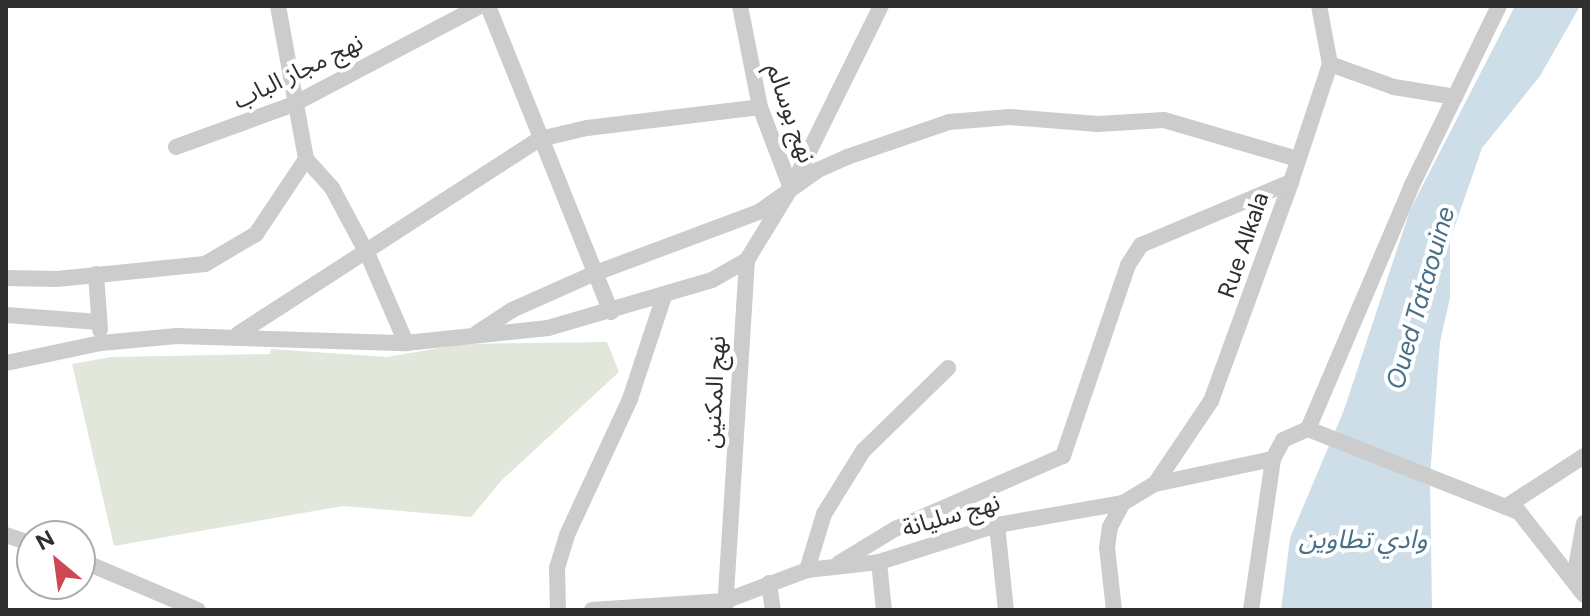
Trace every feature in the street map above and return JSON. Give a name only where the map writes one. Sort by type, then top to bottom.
[{"type":"street","points":[[278,6],[306,159],[332,188],[365,250],[406,343]]},
{"type":"street","name":"نهج مجاز الباب","points":[[176,147],[294,104],[480,6]]},
{"type":"street","points":[[488,6],[593,274],[611,312]]},
{"type":"street","name":"نهج بوسالم","points":[[740,6],[760,107],[791,188]]},
{"type":"street","name":"نهج المكنين","points":[[725,606],[747,260],[791,188],[881,6]]},
{"type":"street","name":"Rue Alkala","points":[[1155,484],[1211,401],[1291,182],[1330,64],[1319,6]]},
{"type":"street","points":[[1312,430],[1455,97],[1499,6]]},
{"type":"street","points":[[1330,64],[1394,87],[1455,97]]},
{"type":"street","points":[[236,335],[540,139],[641,120],[760,107]]},
{"type":"street","points":[[477,333],[512,310],[593,274],[759,212],[791,188],[847,157],[916,131],[976,119],[1098,124],[1164,120],[1297,159]]},
{"type":"street","points":[[6,278],[205,264],[234,251],[273,213],[306,159]]},
{"type":"street","points":[[838,564],[895,529],[1063,456],[1128,265],[1141,245],[1291,182]]},
{"type":"street","points":[[6,363],[101,343],[236,335],[406,343],[477,333],[548,328],[712,280],[747,260]]},
{"type":"street","points":[[96,274],[101,343]]},
{"type":"street","points":[[558,610],[557,568],[567,535],[630,399],[664,296]]},
{"type":"street","points":[[6,315],[99,322]]},
{"type":"street","points":[[807,570],[824,514],[863,451],[948,368]]},
{"type":"street","points":[[1251,610],[1273,459],[1283,440],[1312,430],[1441,483],[1507,506],[1530,523],[1584,595]]},
{"type":"street","points":[[1507,506],[1584,456]]},
{"type":"street","name":"نهج سليانة","points":[[592,610],[725,606],[769,583],[807,570],[838,564],[879,562],[997,525],[1123,503],[1155,484],[1273,459]]},
{"type":"street","points":[[1114,610],[1107,548],[1110,527],[1123,503]]},
{"type":"street","points":[[1574,578],[1584,523]]},
{"type":"street","points":[[997,525],[1006,610]]},
{"type":"street","points":[[879,562],[884,610]]},
{"type":"street","points":[[96,567],[198,610]]},
{"type":"street","points":[[769,583],[773,610]]},
{"type":"shaded area","points":[[607,342],[619,372],[502,480],[471,517],[343,506],[114,546],[72,364],[111,357],[270,354],[271,349],[387,357],[462,344]]},
{"type":"water","name":"وادي تطاوين","points":[[1515,6],[1580,6],[1540,76],[1482,148],[1450,240],[1450,298],[1440,342],[1430,477],[1432,610],[1281,610],[1290,538],[1344,410],[1410,210]]},
{"type":"water label","name":"Oued Tataouine","points":[[1421,298]]}]
